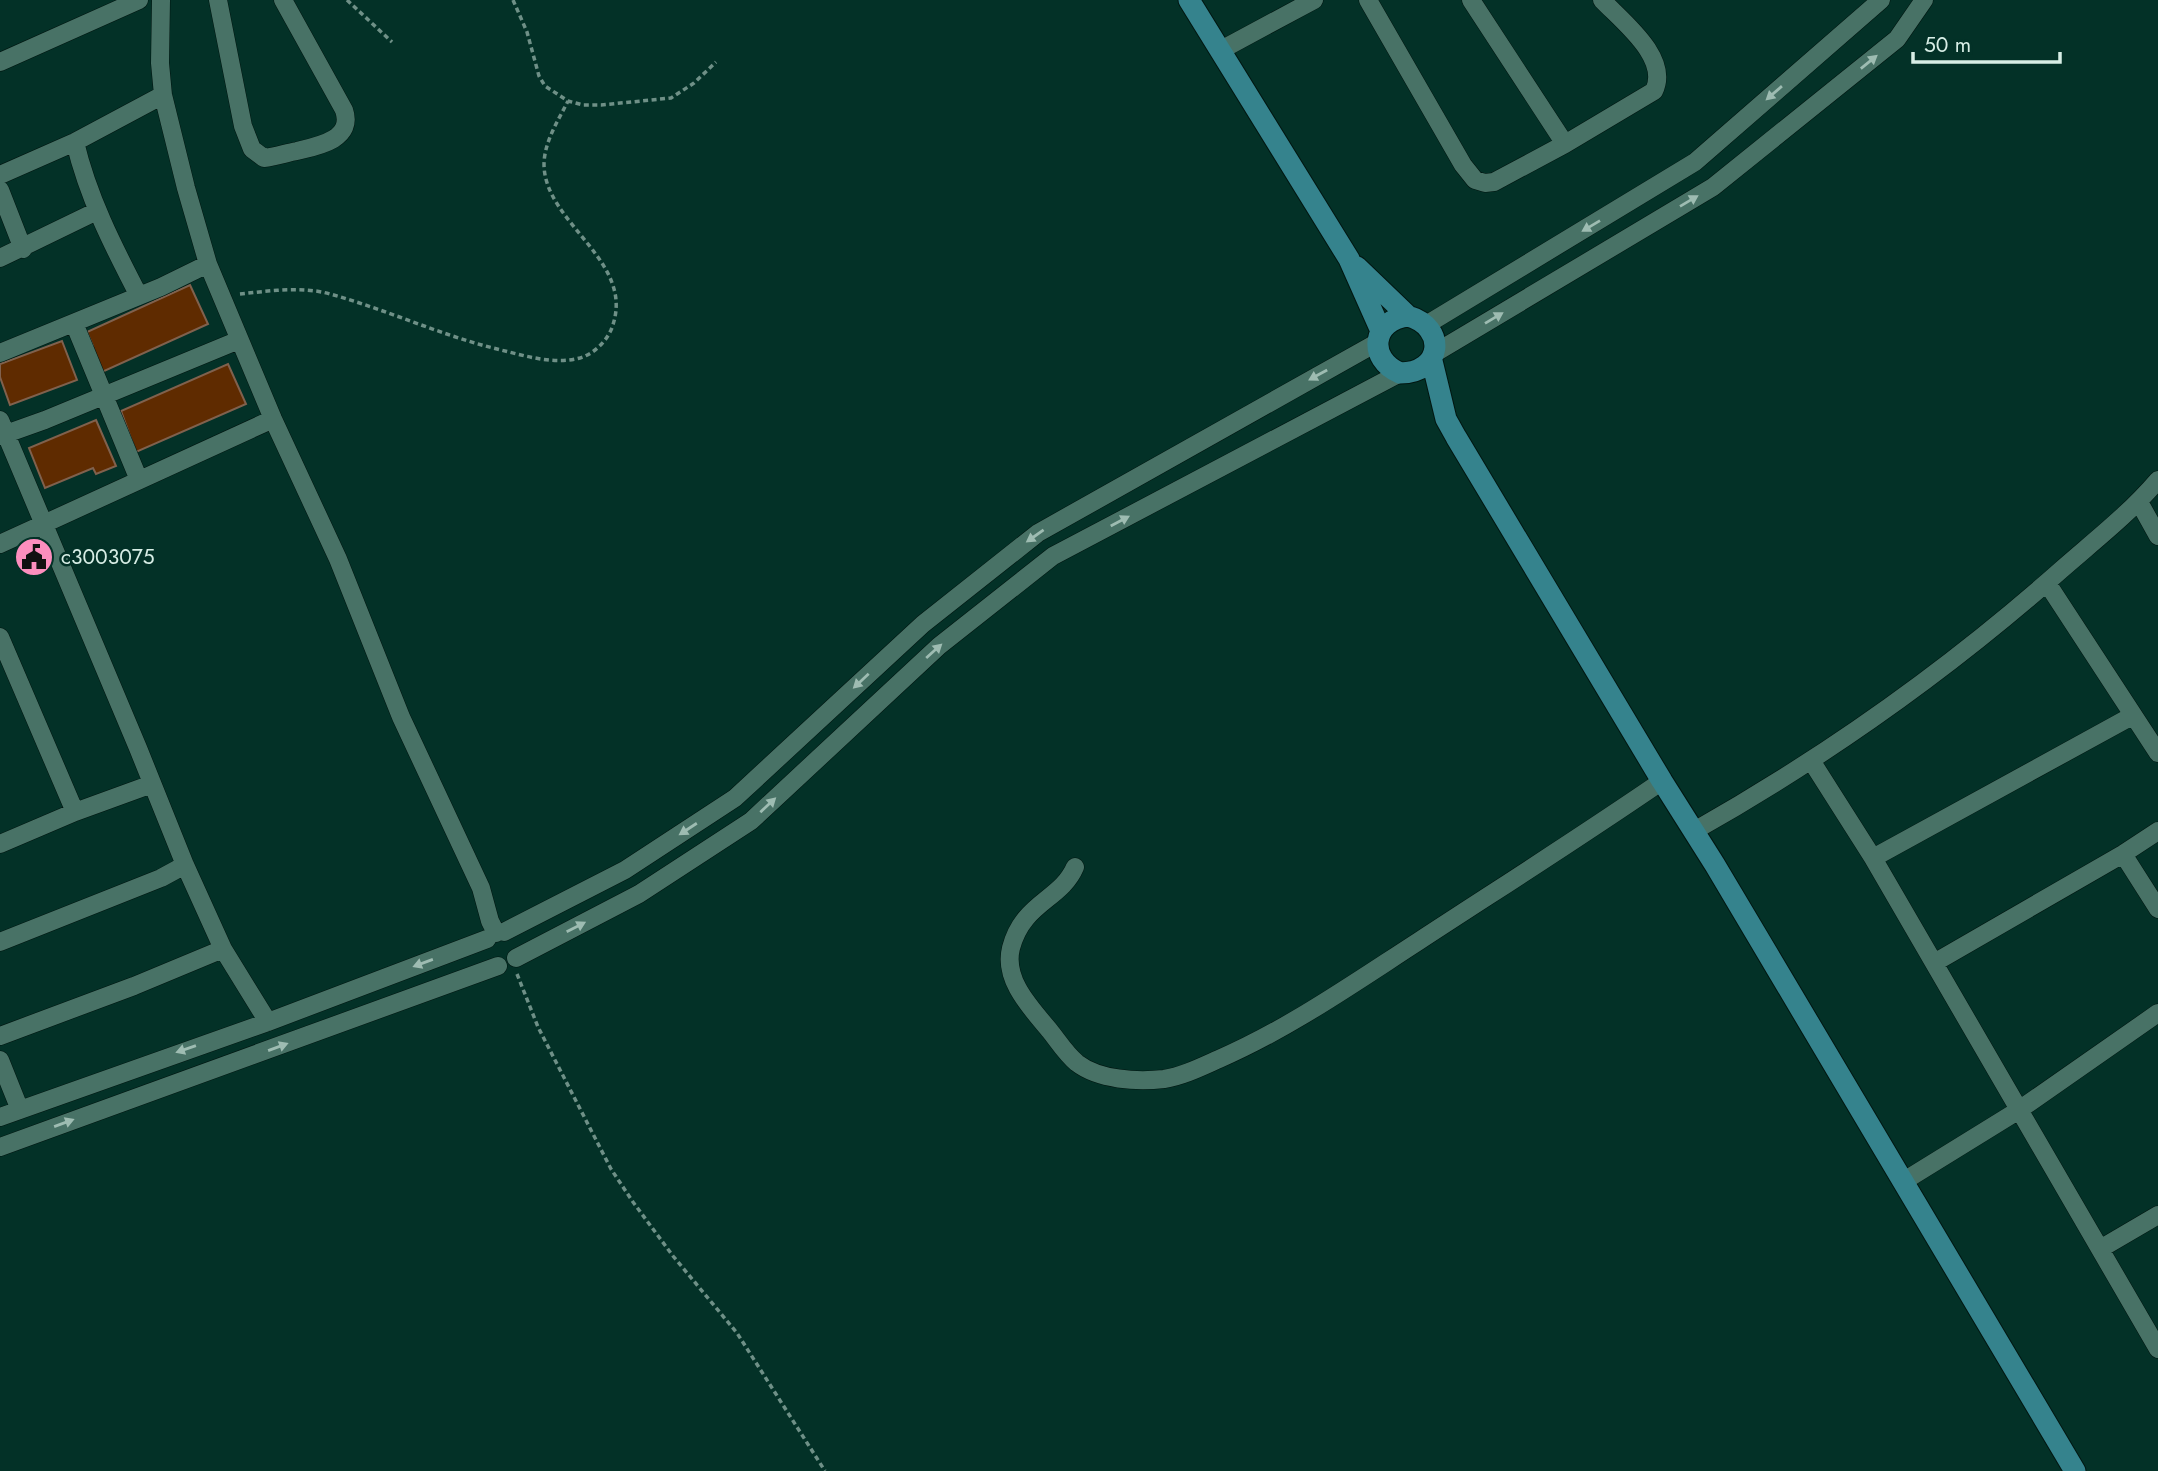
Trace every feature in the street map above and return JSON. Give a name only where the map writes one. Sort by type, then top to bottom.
[{"type":"street","points":[[0,62],[139,0]]},
{"type":"street","points":[[161,0],[160,63],[163,94],[208,264],[273,419],[338,559],[401,717],[464,848],[481,888],[489,921],[496,935]]},
{"type":"street","points":[[218,0],[243,126],[252,149],[264,158],[322,145],[340,135],[346,121],[344,110],[283,0]]},
{"type":"street","points":[[1189,0],[1349,259],[1379,337],[1379,353],[1384,362],[1405,373],[1446,419],[2075,1471]]},
{"type":"street","points":[[1221,50],[1314,0]]},
{"type":"street","points":[[1368,0],[1463,165],[1475,180],[1485,183],[1502,179],[1654,91],[1657,71],[1651,55],[1602,0]]},
{"type":"street","points":[[1471,0],[1565,144]]},
{"type":"street","points":[[0,1117],[268,1022],[496,935],[625,870],[735,798],[923,624],[1038,533],[1379,337],[1388,323],[1397,318],[1417,321],[1695,162],[1881,0]]},
{"type":"street","points":[[0,1147],[508,962],[639,894],[751,821],[939,646],[1053,556],[1405,373],[1421,369],[1434,357],[1713,187],[1897,39],[1924,0]]},
{"type":"street","points":[[0,175],[75,142],[163,94]]},
{"type":"street","points":[[75,142],[82,172],[97,211],[139,296]]},
{"type":"street","points":[[0,190],[23,248]]},
{"type":"street","points":[[0,258],[97,211]]},
{"type":"street","points":[[1349,259],[1435,339],[1434,357],[1446,419]]},
{"type":"street","points":[[0,354],[208,264]]},
{"type":"street","points":[[74,323],[139,480]]},
{"type":"street","points":[[239,340],[104,396],[2,430],[184,865],[223,949],[268,1022]]},
{"type":"street","points":[[0,544],[273,419]]},
{"type":"street","points":[[1694,831],[1812,762],[1966,648],[2047,583],[2139,502],[2158,480]]},
{"type":"street","points":[[2139,502],[2158,536]]},
{"type":"street","points":[[2047,583],[2158,753]]},
{"type":"street","points":[[0,637],[75,813]]},
{"type":"street","points":[[1873,858],[2132,716]]},
{"type":"street","points":[[1812,762],[1873,858],[2158,1349]]},
{"type":"street","points":[[1075,867],[1068,878],[1019,925],[1009,962],[1015,982],[1034,1011],[1080,1065],[1113,1077],[1166,1078],[1189,1072],[1235,1052],[1342,992],[1662,781]]},
{"type":"street","points":[[0,845],[152,784]]},
{"type":"street","points":[[1934,963],[2158,831]]},
{"type":"street","points":[[2123,854],[2158,909]]},
{"type":"street","points":[[0,942],[161,878],[184,865]]},
{"type":"street","points":[[496,935],[485,952],[487,958],[508,962]]},
{"type":"street","points":[[496,935],[516,939],[519,952],[508,962]]},
{"type":"street","points":[[0,1036],[65,1013],[223,949]]},
{"type":"street","points":[[1904,1181],[2019,1110],[2158,1013]]},
{"type":"street","points":[[0,1060],[20,1110]]},
{"type":"street","points":[[2100,1249],[2158,1215]]},
{"type":"path","points":[[347,0],[392,42]]},
{"type":"path","points":[[513,0],[527,32],[539,76],[545,86],[568,101],[583,105],[601,105],[671,98],[694,83],[716,62]]},
{"type":"path","points":[[221,297],[275,291],[328,293],[470,344],[524,356],[562,360],[579,358],[594,351],[610,331],[615,314],[611,282],[600,258],[562,210],[551,190],[544,167],[546,150],[568,101]]},
{"type":"path","points":[[508,962],[523,985],[538,1027],[611,1169],[666,1247],[737,1332],[825,1471]]},
{"type":"building","points":[[190,285],[208,324],[102,372],[90,348],[93,346],[87,332]]},
{"type":"building","points":[[62,341],[77,380],[10,405],[0,377],[0,364]]},
{"type":"building","points":[[228,364],[246,404],[136,452],[121,411]]},
{"type":"building","points":[[96,420],[116,466],[96,474],[93,468],[45,488],[29,448]]},
{"type":"place","name":"c3003075","points":[[34,557]]}]
